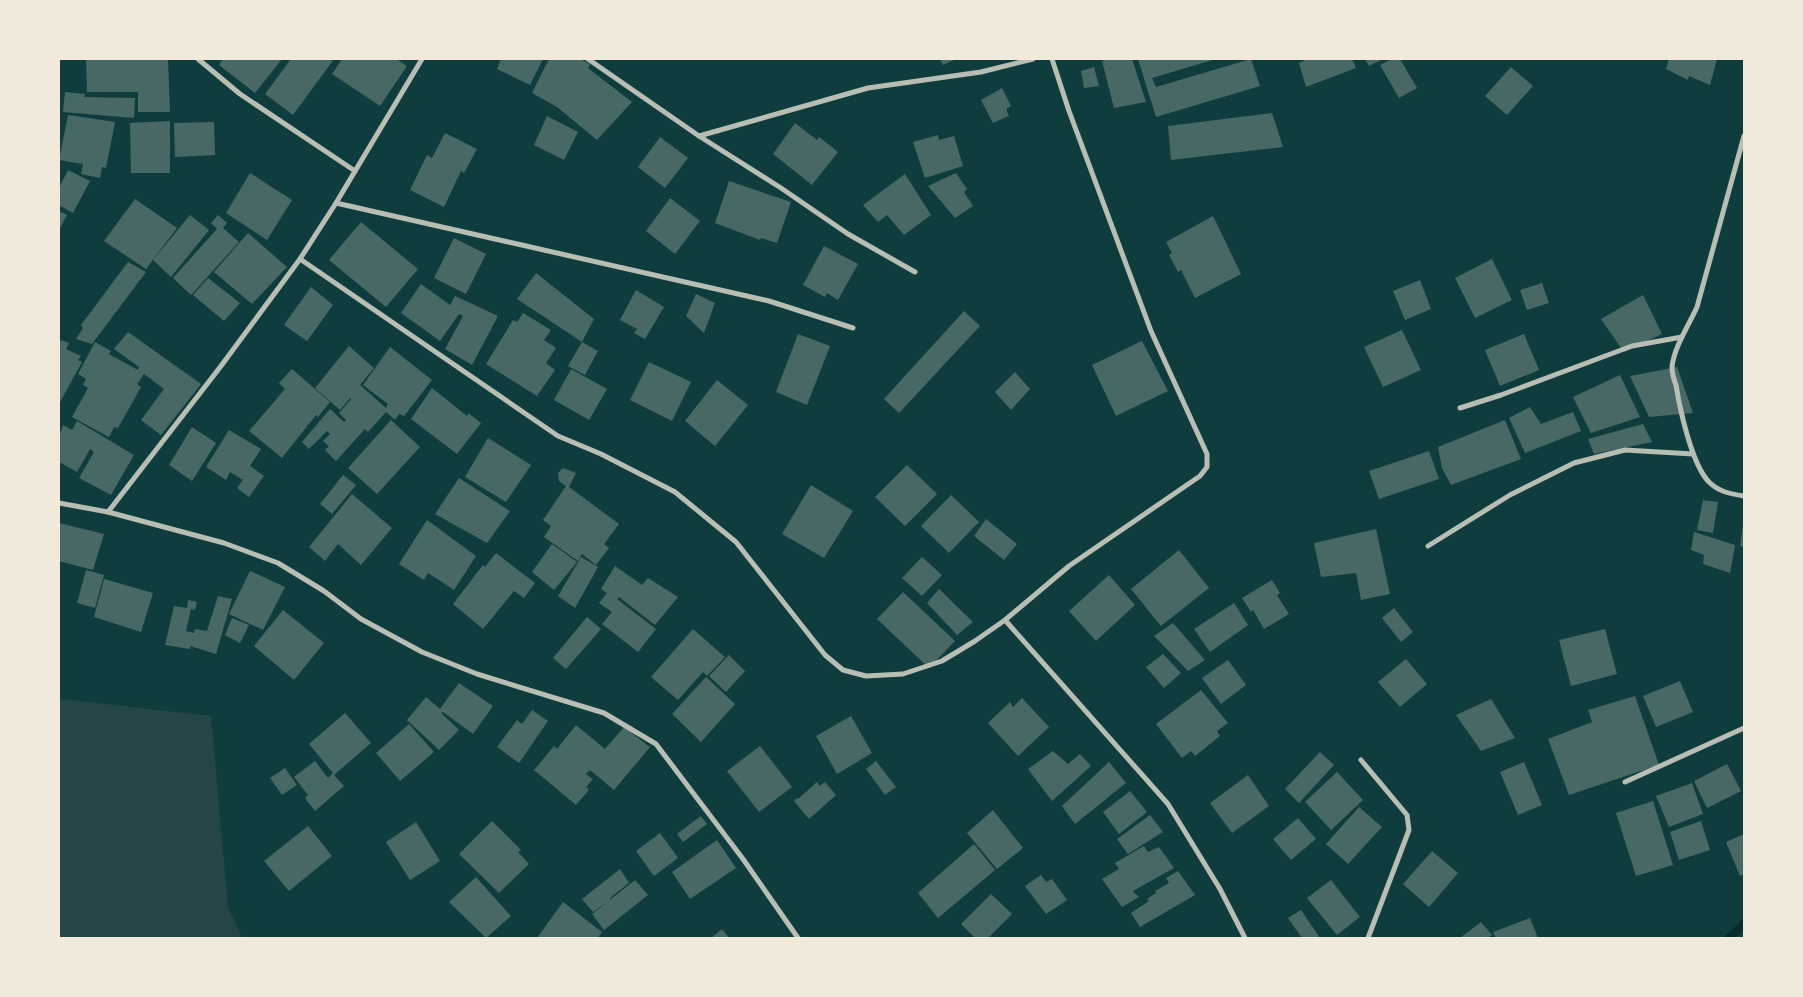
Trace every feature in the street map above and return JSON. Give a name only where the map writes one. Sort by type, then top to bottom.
[{"type":"street","points":[[198,59],[240,94],[355,170]]},
{"type":"street","points":[[108,512],[300,260],[422,59]]},
{"type":"street","points":[[588,59],[699,136],[782,188],[848,234],[916,272]]},
{"type":"street","points":[[699,136],[868,88],[982,72],[1033,59]]},
{"type":"street","points":[[300,260],[558,436],[601,454],[675,492],[736,542],[825,655],[843,670],[866,676],[903,674],[942,661],[975,641],[1005,620],[1069,566],[1200,476],[1207,467],[1207,454],[1151,330],[1068,111],[1052,59]]},
{"type":"street","points":[[1744,136],[1697,307],[1682,337],[1672,367],[1678,401],[1693,454],[1708,482],[1720,490],[1744,496]]},
{"type":"street","points":[[336,203],[769,301],[853,328]]},
{"type":"street","points":[[1460,408],[1501,395],[1632,346],[1682,337]]},
{"type":"street","points":[[1428,546],[1510,495],[1574,463],[1625,450],[1693,454]]},
{"type":"street","points":[[59,502],[108,512],[224,543],[278,563],[324,591],[361,619],[422,652],[477,674],[604,713],[656,744],[743,859],[798,938]]},
{"type":"street","points":[[1005,620],[1168,804],[1220,889],[1245,938]]},
{"type":"street","points":[[1625,782],[1744,728]]},
{"type":"street","points":[[1362,760],[1407,815],[1409,830],[1368,938]]},
{"type":"shaded area","points":[[61,699],[211,716],[228,907],[242,938],[59,938],[59,702]]},
{"type":"building","points":[[86,59],[168,59],[170,112],[138,112],[138,92],[87,92]]},
{"type":"building","points":[[223,59],[282,59],[255,93],[219,65]]},
{"type":"building","points":[[291,59],[334,59],[293,115],[265,94]]},
{"type":"building","points":[[342,59],[396,59],[407,66],[380,106],[332,74]]},
{"type":"building","points":[[501,59],[543,59],[530,85],[497,69]]},
{"type":"building","points":[[549,59],[580,59],[590,64],[588,68],[632,102],[597,140],[557,107],[532,93]]},
{"type":"building","points":[[940,59],[956,59],[943,65]]},
{"type":"building","points":[[1109,59],[1132,59],[1146,102],[1114,108],[1102,61]]},
{"type":"building","points":[[1138,59],[1216,59],[1152,78],[1156,87],[1251,59],[1260,86],[1156,117]]},
{"type":"building","points":[[1307,59],[1352,59],[1356,68],[1306,87],[1299,63]]},
{"type":"building","points":[[1365,59],[1383,59],[1369,66]]},
{"type":"building","points":[[1392,59],[1400,59],[1417,88],[1399,98],[1380,65]]},
{"type":"building","points":[[1669,59],[1717,59],[1710,85],[1689,76],[1688,80],[1666,69]]},
{"type":"building","points":[[1094,67],[1099,86],[1084,88],[1081,71]]},
{"type":"building","points":[[1511,67],[1533,86],[1507,115],[1485,96]]},
{"type":"building","points":[[1002,88],[1011,106],[1006,109],[1009,116],[993,123],[981,100]]},
{"type":"building","points":[[65,92],[85,94],[84,97],[135,98],[134,118],[63,112]]},
{"type":"building","points":[[1272,113],[1283,147],[1171,160],[1168,126]]},
{"type":"building","points":[[68,115],[115,122],[106,168],[102,167],[100,178],[81,174],[83,164],[59,160]]},
{"type":"building","points":[[547,116],[578,132],[564,160],[534,145]]},
{"type":"building","points":[[170,121],[170,173],[131,173],[130,123]]},
{"type":"building","points":[[214,122],[215,155],[175,157],[174,123]]},
{"type":"building","points":[[795,123],[817,140],[819,137],[838,152],[812,185],[773,154]]},
{"type":"building","points":[[445,133],[477,149],[464,173],[461,171],[444,207],[410,190],[427,155],[432,158]]},
{"type":"building","points":[[938,135],[939,140],[954,136],[963,166],[925,178],[913,142]]},
{"type":"building","points":[[660,137],[688,158],[665,188],[638,167]]},
{"type":"building","points":[[68,170],[90,181],[73,213],[59,205],[59,188]]},
{"type":"building","points":[[250,173],[292,200],[267,240],[226,213]]},
{"type":"building","points":[[956,173],[967,189],[964,192],[973,206],[955,218],[928,186]]},
{"type":"building","points":[[905,174],[931,215],[904,235],[887,215],[878,222],[863,205]]},
{"type":"building","points":[[729,181],[791,202],[777,243],[761,238],[760,240],[715,223]]},
{"type":"building","points":[[670,198],[700,221],[675,254],[646,231]]},
{"type":"building","points":[[135,199],[177,228],[146,269],[104,241]]},
{"type":"building","points":[[59,211],[67,215],[59,230]]},
{"type":"building","points":[[190,215],[209,230],[171,277],[153,260]]},
{"type":"building","points":[[218,215],[227,223],[223,228],[239,242],[191,295],[173,278],[217,229],[211,223]]},
{"type":"building","points":[[1213,216],[1241,274],[1195,298],[1181,270],[1178,272],[1169,255],[1172,253],[1166,242]]},
{"type":"building","points":[[361,222],[418,269],[386,307],[329,260]]},
{"type":"building","points":[[248,233],[287,267],[252,304],[214,272]]},
{"type":"building","points":[[454,238],[486,254],[466,294],[434,278]]},
{"type":"building","points":[[824,246],[858,264],[838,300],[827,293],[825,297],[803,285]]},
{"type":"building","points":[[1492,259],[1512,300],[1475,318],[1455,278]]},
{"type":"building","points":[[128,262],[146,272],[92,344],[76,339],[83,328],[81,325]]},
{"type":"building","points":[[536,273],[594,319],[582,342],[517,299]]},
{"type":"building","points":[[208,278],[240,303],[224,321],[193,295]]},
{"type":"building","points":[[1420,280],[1431,309],[1405,320],[1393,291]]},
{"type":"building","points":[[1542,283],[1549,303],[1527,310],[1520,290]]},
{"type":"building","points":[[421,284],[450,305],[455,296],[498,316],[472,365],[445,349],[463,316],[459,314],[440,341],[401,313]]},
{"type":"building","points":[[311,287],[333,305],[307,341],[284,325]]},
{"type":"building","points":[[636,290],[664,307],[645,339],[634,333],[637,329],[620,320]]},
{"type":"building","points":[[696,294],[715,303],[704,333],[686,316]]},
{"type":"building","points":[[1643,295],[1662,334],[1624,352],[1601,319]]},
{"type":"building","points":[[964,311],[980,326],[899,413],[884,399]]},
{"type":"building","points":[[523,313],[551,330],[544,340],[556,348],[546,363],[555,370],[537,396],[486,364],[513,320],[517,322]]},
{"type":"building","points":[[1402,330],[1421,370],[1383,387],[1364,347]]},
{"type":"building","points":[[128,332],[201,384],[161,435],[141,420],[164,389],[144,374],[137,384],[141,387],[118,428],[114,427],[109,437],[72,417],[88,388],[83,385],[86,379],[78,374],[95,342],[111,351],[109,354],[138,370],[139,367],[114,349]]},
{"type":"building","points":[[798,334],[830,346],[807,405],[776,392]]},
{"type":"building","points":[[1524,334],[1539,370],[1500,386],[1485,350]]},
{"type":"building","points":[[61,340],[69,343],[66,349],[81,356],[78,360],[82,362],[59,404],[59,345]]},
{"type":"building","points":[[1142,341],[1168,391],[1116,416],[1092,365]]},
{"type":"building","points":[[582,342],[598,351],[585,375],[568,366]]},
{"type":"building","points":[[349,346],[374,368],[360,385],[386,408],[388,404],[363,385],[390,347],[432,380],[404,416],[399,414],[395,420],[386,412],[368,432],[365,429],[336,461],[325,450],[329,446],[323,441],[330,434],[327,431],[309,449],[302,442],[330,409],[344,422],[346,420],[339,413],[351,399],[340,410],[315,388]]},
{"type":"building","points":[[649,362],[691,382],[672,421],[630,400]]},
{"type":"building","points":[[1677,367],[1693,413],[1649,417],[1630,376]]},
{"type":"building","points":[[292,369],[330,402],[318,417],[316,415],[282,458],[249,431],[285,389],[279,383]]},
{"type":"building","points":[[571,369],[607,389],[589,420],[554,400]]},
{"type":"building","points":[[1015,372],[1030,389],[1011,410],[995,392]]},
{"type":"building","points":[[1620,375],[1640,417],[1591,433],[1573,397]]},
{"type":"building","points":[[717,380],[748,405],[715,446],[685,421]]},
{"type":"building","points":[[432,388],[467,416],[468,413],[481,423],[457,454],[411,419]]},
{"type":"building","points":[[1530,407],[1541,424],[1573,412],[1581,431],[1525,453],[1509,418]]},
{"type":"building","points":[[391,420],[420,447],[377,494],[348,468]]},
{"type":"building","points":[[1505,420],[1521,459],[1451,485],[1442,468],[1438,447]]},
{"type":"building","points":[[77,421],[134,455],[111,495],[79,478],[94,452],[90,449],[77,472],[59,462],[59,436],[63,425],[72,430]]},
{"type":"building","points":[[1643,424],[1652,442],[1594,454],[1588,439]]},
{"type":"building","points":[[192,427],[216,443],[192,481],[169,465]]},
{"type":"building","points":[[229,430],[261,449],[250,466],[264,476],[249,497],[237,488],[243,480],[230,472],[226,480],[206,467]]},
{"type":"building","points":[[488,438],[531,465],[506,502],[465,477]]},
{"type":"building","points":[[1429,451],[1439,479],[1379,499],[1369,471]]},
{"type":"building","points":[[907,465],[937,494],[905,526],[875,497]]},
{"type":"building","points":[[563,468],[576,473],[569,487],[619,524],[604,544],[609,548],[596,565],[582,554],[578,561],[544,537],[551,526],[543,520],[566,486],[559,481],[558,473]]},
{"type":"building","points":[[343,475],[356,485],[332,514],[320,504]]},
{"type":"building","points":[[459,478],[510,511],[487,543],[435,514]]},
{"type":"building","points":[[811,485],[853,511],[824,558],[782,534]]},
{"type":"building","points":[[352,494],[392,528],[361,565],[338,544],[325,561],[309,547]]},
{"type":"building","points":[[951,495],[979,522],[949,553],[921,526]]},
{"type":"building","points":[[1703,500],[1718,502],[1713,533],[1697,530]]},
{"type":"building","points":[[986,519],[1017,544],[1004,560],[974,536]]},
{"type":"building","points":[[427,520],[476,556],[454,590],[428,573],[424,580],[399,564]]},
{"type":"building","points":[[59,523],[104,534],[93,570],[59,561]]},
{"type":"building","points":[[1744,526],[1744,547],[1740,546]]},
{"type":"building","points":[[1376,529],[1390,594],[1361,600],[1356,573],[1321,577],[1314,543]]},
{"type":"building","points":[[1694,532],[1735,545],[1730,573],[1703,564],[1704,555],[1691,550]]},
{"type":"building","points":[[552,544],[577,562],[554,590],[532,572]]},
{"type":"building","points":[[1179,550],[1209,588],[1161,626],[1131,589]]},
{"type":"building","points":[[496,553],[535,583],[524,598],[514,591],[483,629],[453,604],[483,565],[485,567]]},
{"type":"building","points":[[581,557],[598,567],[575,608],[558,596]]},
{"type":"building","points":[[922,557],[942,575],[922,596],[902,578]]},
{"type":"building","points":[[615,566],[642,585],[648,578],[678,597],[655,625],[619,597],[617,599],[656,629],[638,652],[602,624],[612,612],[599,603],[607,593],[601,589]]},
{"type":"building","points":[[86,570],[104,575],[95,608],[77,603]]},
{"type":"building","points":[[250,571],[285,587],[263,630],[229,614]]},
{"type":"building","points":[[1109,575],[1135,605],[1096,641],[1069,611]]},
{"type":"building","points":[[104,579],[153,593],[141,632],[94,617]]},
{"type":"building","points":[[1272,580],[1280,593],[1277,595],[1289,614],[1264,629],[1253,610],[1251,612],[1242,598]]},
{"type":"building","points":[[939,589],[973,622],[957,635],[927,603]]},
{"type":"building","points":[[903,592],[955,641],[929,668],[877,619]]},
{"type":"building","points":[[218,596],[232,599],[216,654],[190,646],[190,649],[165,645],[174,606],[187,608],[188,600],[197,602],[195,610],[191,609],[186,631],[194,633],[195,629],[207,631]]},
{"type":"building","points":[[1234,603],[1248,625],[1210,652],[1194,629]]},
{"type":"building","points":[[1394,608],[1413,632],[1401,642],[1382,618]]},
{"type":"building","points":[[283,610],[324,643],[294,680],[254,646]]},
{"type":"building","points":[[587,617],[601,629],[566,669],[553,658]]},
{"type":"building","points":[[232,618],[249,625],[240,643],[225,635]]},
{"type":"building","points":[[1173,623],[1205,660],[1188,671],[1154,636]]},
{"type":"building","points":[[693,629],[725,657],[707,676],[703,672],[678,700],[651,677]]},
{"type":"building","points":[[1605,629],[1617,674],[1571,686],[1559,640]]},
{"type":"building","points":[[1163,654],[1181,673],[1164,688],[1146,667]]},
{"type":"building","points":[[729,655],[745,671],[726,692],[709,676]]},
{"type":"building","points":[[1406,659],[1427,684],[1400,707],[1378,682]]},
{"type":"building","points":[[1228,660],[1246,685],[1221,704],[1202,678]]},
{"type":"building","points":[[706,677],[735,704],[701,742],[672,714]]},
{"type":"building","points":[[1680,681],[1693,712],[1656,727],[1643,696]]},
{"type":"building","points":[[459,683],[493,706],[473,734],[443,712],[441,713],[459,730],[439,750],[407,720],[426,697],[440,709]]},
{"type":"building","points":[[1201,690],[1228,723],[1217,731],[1220,736],[1195,756],[1191,751],[1182,758],[1156,724]]},
{"type":"building","points":[[1635,696],[1659,765],[1569,795],[1548,739],[1592,722],[1588,710]]},
{"type":"building","points":[[1022,698],[1049,727],[1018,756],[988,723],[1010,702],[1013,707]]},
{"type":"building","points":[[1491,699],[1515,738],[1481,751],[1456,715]]},
{"type":"building","points":[[532,710],[548,721],[519,763],[497,747],[517,720],[522,724]]},
{"type":"building","points":[[345,713],[371,743],[334,775],[344,786],[315,811],[305,798],[308,795],[294,777],[315,761],[328,778],[333,773],[309,744]]},
{"type":"building","points":[[851,716],[872,753],[837,774],[816,736]]},
{"type":"building","points":[[409,724],[434,752],[400,781],[376,753]]},
{"type":"building","points":[[576,725],[605,749],[624,727],[650,747],[614,790],[590,770],[586,774],[593,779],[586,787],[589,790],[576,805],[534,770],[554,746],[557,749]]},
{"type":"building","points":[[760,746],[792,787],[759,812],[727,771]]},
{"type":"building","points":[[1053,751],[1068,764],[1080,754],[1091,766],[1052,801],[1028,769]]},
{"type":"building","points":[[1320,752],[1334,765],[1299,803],[1285,789]]},
{"type":"building","points":[[876,761],[896,787],[885,795],[866,769]]},
{"type":"building","points":[[1109,762],[1126,783],[1075,824],[1062,806]]},
{"type":"building","points":[[1524,762],[1542,805],[1518,815],[1500,772]]},
{"type":"building","points":[[1727,764],[1741,791],[1707,808],[1694,781]]},
{"type":"building","points":[[285,768],[297,785],[282,795],[270,778]]},
{"type":"building","points":[[1337,772],[1363,800],[1331,830],[1305,802]]},
{"type":"building","points":[[1248,775],[1269,806],[1232,833],[1210,803]]},
{"type":"building","points":[[817,782],[820,786],[825,782],[836,795],[809,819],[794,801]]},
{"type":"building","points":[[1692,783],[1703,814],[1669,827],[1656,796]]},
{"type":"building","points":[[1130,791],[1147,812],[1119,834],[1103,812]]},
{"type":"building","points":[[1653,801],[1673,865],[1636,876],[1616,813]]},
{"type":"building","points":[[1359,807],[1382,827],[1348,864],[1326,844]]},
{"type":"building","points":[[993,810],[1023,848],[997,869],[967,833]]},
{"type":"building","points":[[1150,815],[1163,832],[1128,854],[1117,839]]},
{"type":"building","points":[[701,816],[707,824],[683,842],[677,834]]},
{"type":"building","points":[[1298,818],[1316,839],[1291,860],[1273,839]]},
{"type":"building","points":[[492,821],[521,850],[518,852],[529,864],[499,893],[459,854]]},
{"type":"building","points":[[1701,821],[1710,850],[1679,860],[1670,832]]},
{"type":"building","points":[[416,822],[440,861],[410,880],[386,842]]},
{"type":"building","points":[[308,826],[332,856],[289,891],[264,861]]},
{"type":"building","points":[[660,833],[678,858],[654,876],[636,851]]},
{"type":"building","points":[[1744,834],[1744,874],[1740,876],[1726,842]]},
{"type":"building","points":[[717,840],[736,868],[690,899],[672,872]]},
{"type":"building","points":[[974,844],[995,870],[938,918],[918,893]]},
{"type":"building","points":[[1144,846],[1148,852],[1159,847],[1174,868],[1133,891],[1139,897],[1122,907],[1102,879],[1119,869],[1115,863]]},
{"type":"building","points":[[1432,851],[1458,873],[1429,907],[1403,884]]},
{"type":"building","points":[[620,869],[629,883],[611,899],[635,880],[648,895],[604,930],[592,914],[609,901],[593,912],[582,899]]},
{"type":"building","points":[[1178,871],[1195,895],[1140,927],[1131,913],[1149,901],[1147,899],[1156,893],[1155,891],[1169,883],[1166,878]]},
{"type":"building","points":[[1041,875],[1046,882],[1052,879],[1067,900],[1046,914],[1025,886]]},
{"type":"building","points":[[476,877],[511,916],[486,938],[449,902]]},
{"type":"building","points":[[1331,880],[1360,917],[1337,935],[1307,898]]},
{"type":"building","points":[[991,894],[1012,914],[988,938],[975,938],[961,924]]},
{"type":"building","points":[[563,902],[602,932],[598,938],[537,938]]},
{"type":"building","points":[[1301,910],[1320,938],[1302,938],[1288,918]]},
{"type":"building","points":[[1530,918],[1538,938],[1496,938],[1493,932]]},
{"type":"building","points":[[1481,922],[1492,935],[1488,938],[1460,938]]},
{"type":"building","points":[[722,929],[729,938],[711,938]]},
{"type":"waterway","points":[[1729,938],[1744,924]]}]
